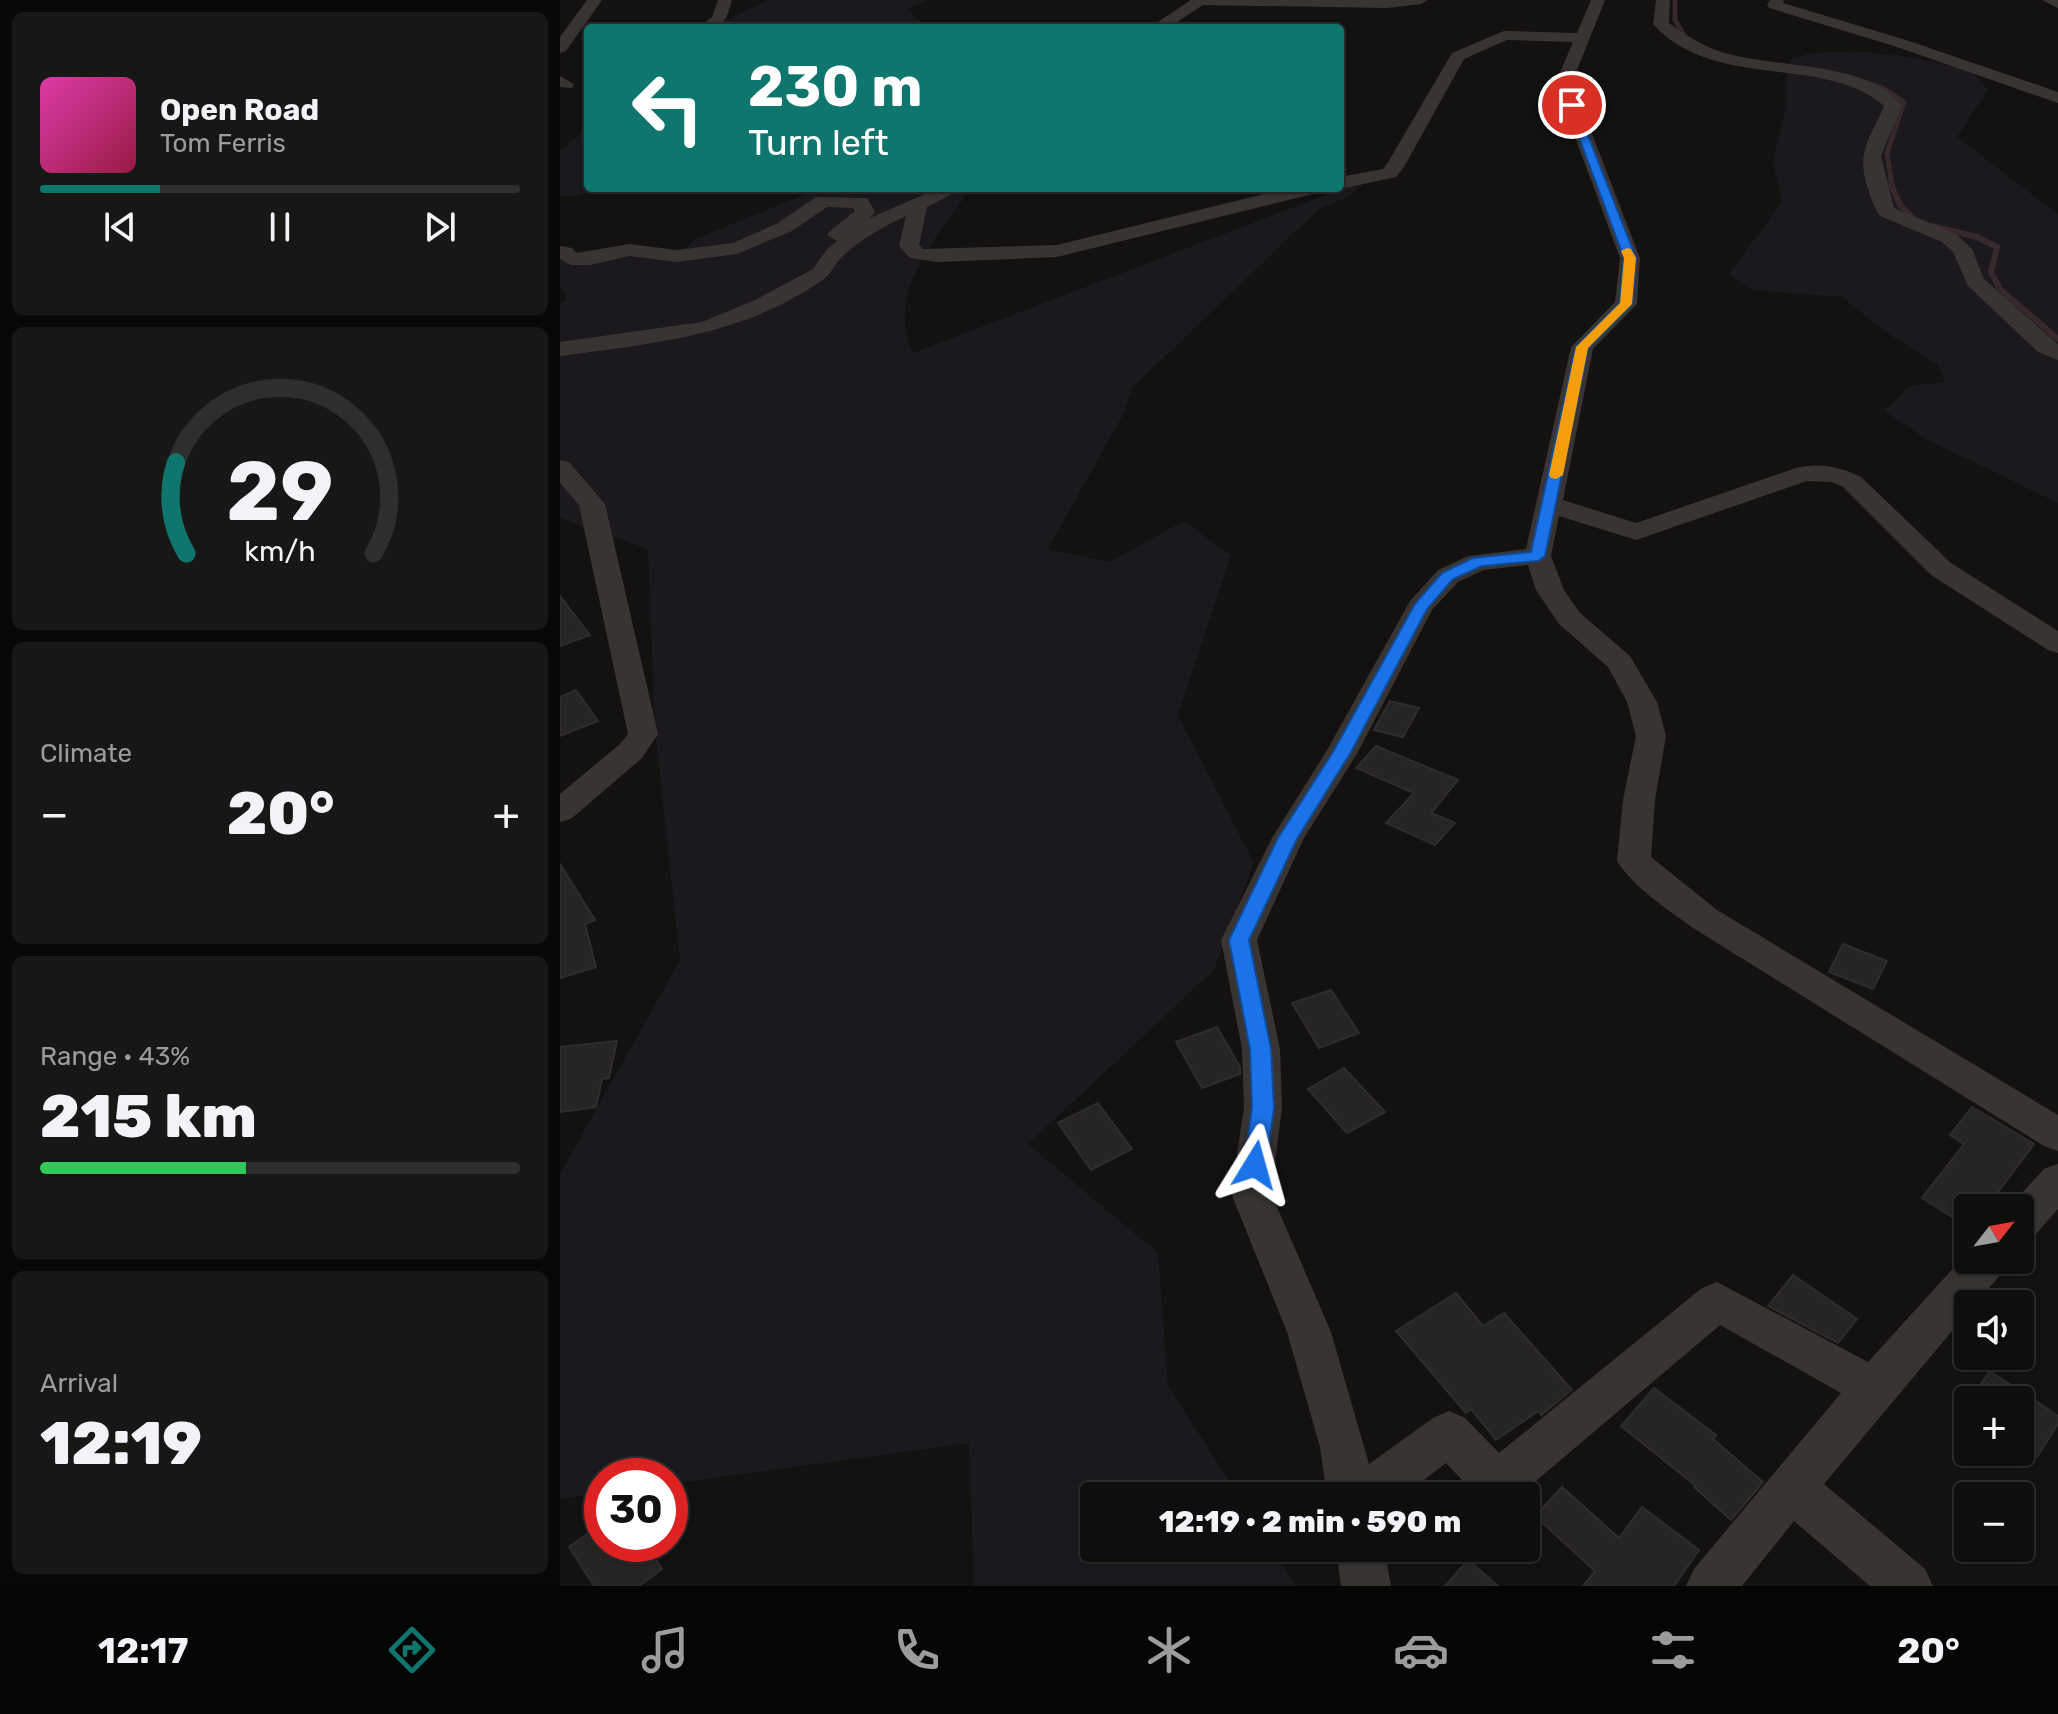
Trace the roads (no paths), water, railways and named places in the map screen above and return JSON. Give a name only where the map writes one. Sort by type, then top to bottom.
[{"type":"street","points":[[562,79],[571,52],[560,50],[595,0]]},
{"type":"street","points":[[712,23],[719,19],[725,0]]},
{"type":"street","points":[[1163,24],[1200,0],[1387,4],[1421,0]]},
{"type":"street","points":[[1598,0],[1567,75],[1572,105],[1630,258],[1626,304],[1582,347],[1538,556],[1550,590],[1569,618],[1620,662],[1642,702],[1651,736],[1639,800],[1634,861],[1673,896],[1705,919],[2058,1135]]},
{"type":"street","points":[[1663,0],[1661,24],[1683,44],[1705,54],[1742,64],[1862,84],[1887,95],[1893,105],[1872,156],[1881,202],[1887,212],[1955,243],[1962,249],[1975,282],[2046,347],[2058,353]]},
{"type":"street","points":[[1777,0],[1774,5],[1900,43],[2058,98]]},
{"type":"street","points":[[2049,0],[2058,4]]},
{"type":"street","points":[[1344,182],[1389,173],[1395,167],[1458,56],[1504,36],[1520,34],[1581,38]]},
{"type":"street","points":[[560,349],[708,327],[763,305],[820,273],[834,253],[870,225],[947,192]]},
{"type":"street","points":[[918,206],[909,246],[917,254],[937,256],[1057,251],[1296,192]]},
{"type":"street","points":[[560,252],[565,252],[571,259],[590,259],[629,250],[677,256],[713,253],[759,240],[823,201],[860,202],[865,212],[835,237],[804,270],[804,282]]},
{"type":"street","points":[[560,467],[592,504],[643,734],[631,751],[560,811]]},
{"type":"street","points":[[1551,505],[1636,532],[1805,473],[1837,475],[1852,482],[1941,569],[2058,644]]},
{"type":"street","points":[[1349,1482],[1343,1447],[1309,1332],[1251,1193],[1263,1108],[1261,1049],[1239,940],[1288,838],[1342,752],[1420,607],[1448,576],[1478,562],[1538,556]]},
{"type":"street","points":[[2034,1208],[2058,1181]]},
{"type":"street","points":[[1711,1586],[1873,1388],[1975,1274]]},
{"type":"street","points":[[1499,1482],[1717,1301],[1873,1388]]},
{"type":"street","points":[[1384,1482],[1449,1433],[1495,1482]]},
{"type":"street","points":[[1793,1489],[1908,1586]]},
{"type":"street","points":[[1362,1562],[1366,1586]]},
{"type":"waterway","points":[[1675,0],[1675,20],[1685,37]]},
{"type":"waterway","points":[[1865,82],[1883,88],[1904,102],[1887,153],[1892,186]]},
{"type":"waterway","points":[[1891,184],[1900,205],[1914,219]]},
{"type":"waterway","points":[[1931,226],[1977,237],[1997,247],[1991,272],[2000,289],[2058,339]]}]
